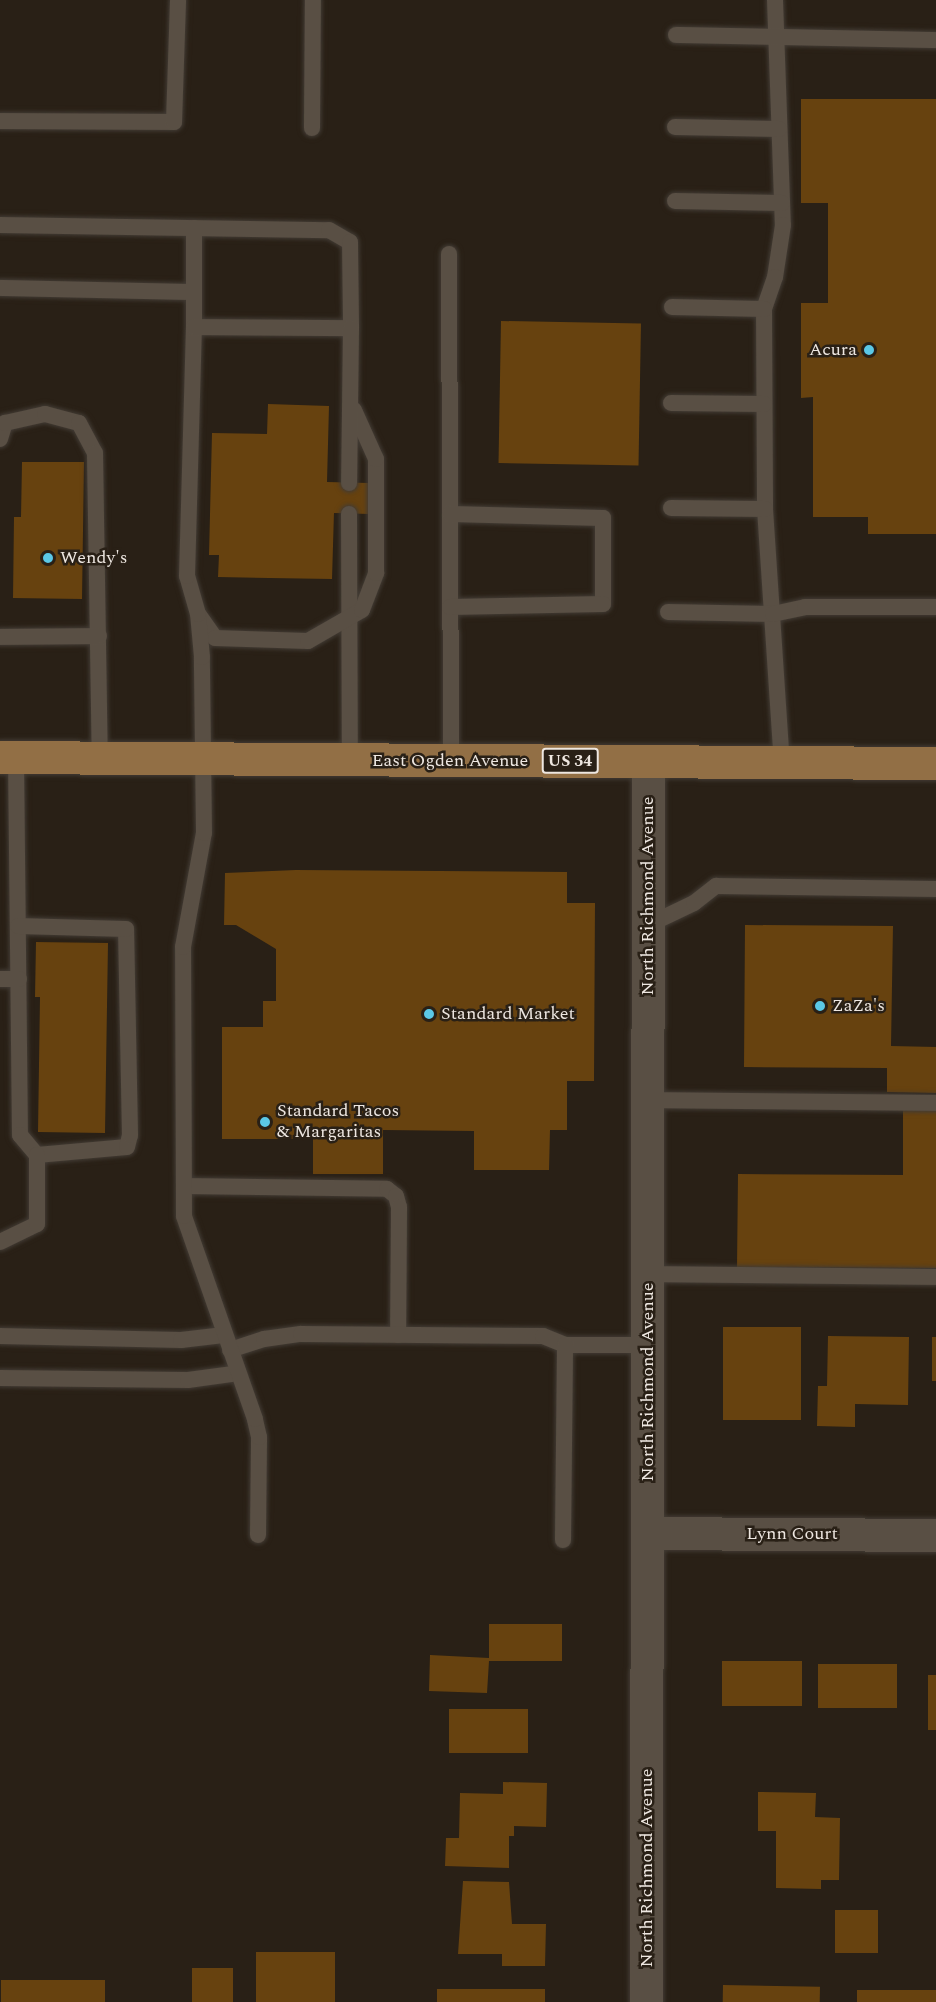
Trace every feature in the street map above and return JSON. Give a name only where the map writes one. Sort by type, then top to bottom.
[{"type":"main road","name":"East Ogden Avenue","points":[[8,757],[936,763]]},
{"type":"street","name":"North Richmond Avenue","points":[[646,2002],[648,762]]},
{"type":"street","name":"Lynn Court","points":[[648,1533],[936,1535]]},
{"type":"lane","points":[[0,121],[174,122],[178,0]]},
{"type":"lane","points":[[312,128],[313,0]]},
{"type":"lane","points":[[775,0],[783,225],[775,277],[764,309],[764,404],[765,509],[782,762]]},
{"type":"lane","points":[[676,35],[936,40]]},
{"type":"lane","points":[[675,127],[780,129]]},
{"type":"lane","points":[[675,201],[782,203]]},
{"type":"lane","points":[[0,225],[329,230],[350,242],[351,402],[348,483]]},
{"type":"lane","points":[[194,228],[194,327],[187,576],[198,614],[205,759],[203,852],[190,896],[183,947],[184,1186],[188,1236],[239,1373],[259,1437],[258,1535]]},
{"type":"lane","points":[[449,254],[451,761]]},
{"type":"lane","points":[[0,288],[194,292]]},
{"type":"lane","points":[[672,307],[764,309]]},
{"type":"lane","points":[[194,327],[351,328]]},
{"type":"lane","points":[[198,614],[215,638],[257,642],[308,641],[350,621],[362,610],[376,573],[378,504],[376,459],[351,402]]},
{"type":"lane","points":[[671,403],[764,404]]},
{"type":"lane","points":[[2,425],[45,414],[79,423],[96,453],[100,759]]},
{"type":"lane","points":[[671,508],[765,509]]},
{"type":"lane","points":[[349,514],[350,760]]},
{"type":"lane","points":[[450,514],[603,518],[603,604],[450,607]]},
{"type":"lane","points":[[668,612],[773,614],[805,607],[936,607]]},
{"type":"lane","points":[[0,637],[99,636]]},
{"type":"lane","points":[[0,1242],[37,1224],[37,1155],[20,1135],[18,926],[8,757]]},
{"type":"lane","points":[[648,924],[694,903],[716,886],[936,888]]},
{"type":"lane","points":[[18,926],[126,928],[130,1135],[127,1147],[37,1155]]},
{"type":"lane","points":[[0,980],[19,979]]},
{"type":"lane","points":[[648,1100],[936,1102]]},
{"type":"lane","points":[[184,1186],[387,1189],[396,1196],[399,1207],[398,1335]]},
{"type":"lane","points":[[648,1274],[936,1277]]},
{"type":"lane","points":[[0,1336],[227,1342],[301,1334],[543,1336],[565,1345],[648,1345]]},
{"type":"lane","points":[[563,1539],[565,1345]]},
{"type":"lane","points":[[0,1378],[188,1380],[239,1373]]},
{"type":"building","name":"Acura","points":[[801,99],[936,99],[936,534],[868,534],[868,517],[813,517],[813,397],[801,398],[801,303],[828,303],[828,203],[801,203]]},
{"type":"building","points":[[501,321],[641,323],[639,465],[499,463]]},
{"type":"building","points":[[268,404],[329,406],[327,482],[369,483],[369,514],[334,513],[332,579],[218,577],[219,555],[209,555],[212,433],[267,434]]},
{"type":"building","name":"Wendy's","points":[[22,462],[84,462],[82,599],[13,598],[14,517],[21,517]]},
{"type":"building","name":"Standard Market","points":[[296,870],[567,872],[567,903],[595,903],[594,1081],[567,1081],[567,1130],[550,1130],[549,1170],[474,1170],[474,1131],[383,1130],[383,1174],[313,1174],[313,1139],[222,1139],[222,1027],[263,1027],[263,1001],[276,1001],[276,949],[236,925],[224,925],[225,873]]},
{"type":"building","points":[[745,925],[893,926],[891,1046],[936,1047],[936,1093],[887,1092],[887,1068],[744,1067]]},
{"type":"building","points":[[36,942],[108,943],[105,1133],[38,1132],[40,997],[35,997]]},
{"type":"building","points":[[903,1110],[936,1110],[936,1268],[737,1267],[738,1174],[903,1175]]},
{"type":"building","points":[[723,1327],[801,1327],[801,1420],[723,1420]]},
{"type":"building","points":[[828,1336],[909,1337],[908,1405],[855,1404],[855,1427],[817,1426],[818,1386],[827,1386]]},
{"type":"building","points":[[932,1337],[936,1337],[936,1381],[932,1381]]},
{"type":"building","points":[[489,1624],[562,1624],[562,1661],[489,1661],[487,1693],[429,1691],[430,1655],[489,1658]]},
{"type":"building","points":[[722,1661],[802,1661],[802,1706],[722,1706]]},
{"type":"building","points":[[818,1664],[897,1664],[897,1708],[818,1708]]},
{"type":"building","points":[[928,1675],[936,1675],[936,1730],[928,1730]]},
{"type":"building","points":[[449,1709],[528,1709],[528,1753],[449,1753]]},
{"type":"building","points":[[503,1782],[547,1783],[546,1827],[514,1826],[514,1836],[509,1836],[509,1868],[445,1866],[446,1838],[459,1838],[460,1793],[503,1794]]},
{"type":"building","points":[[758,1792],[816,1793],[815,1817],[840,1818],[839,1880],[821,1880],[821,1889],[776,1888],[776,1831],[758,1831]]},
{"type":"building","points":[[463,1881],[509,1882],[512,1924],[546,1924],[545,1966],[502,1966],[502,1954],[458,1954]]},
{"type":"building","points":[[835,1910],[878,1910],[878,1953],[835,1953]]},
{"type":"building","points":[[256,1952],[335,1952],[335,2002],[256,2002]]},
{"type":"building","points":[[192,1968],[233,1968],[233,2002],[192,2002]]},
{"type":"building","points":[[1,1980],[105,1980],[105,2002],[1,2002]]},
{"type":"building","points":[[723,1985],[820,1987],[820,2002],[723,2002]]},
{"type":"building","points":[[437,1989],[545,1989],[545,2002],[437,2002]]},
{"type":"building","points":[[857,1990],[936,1990],[936,2002],[857,2002]]},
{"type":"place","name":"Acura","points":[[869,350]]},
{"type":"place","name":"Wendy's","points":[[48,558]]},
{"type":"place","name":"ZaZa's","points":[[820,1006]]},
{"type":"place","name":"Standard Market","points":[[429,1014]]},
{"type":"place","name":"Standard Tacos & Margaritas","points":[[265,1122]]}]
